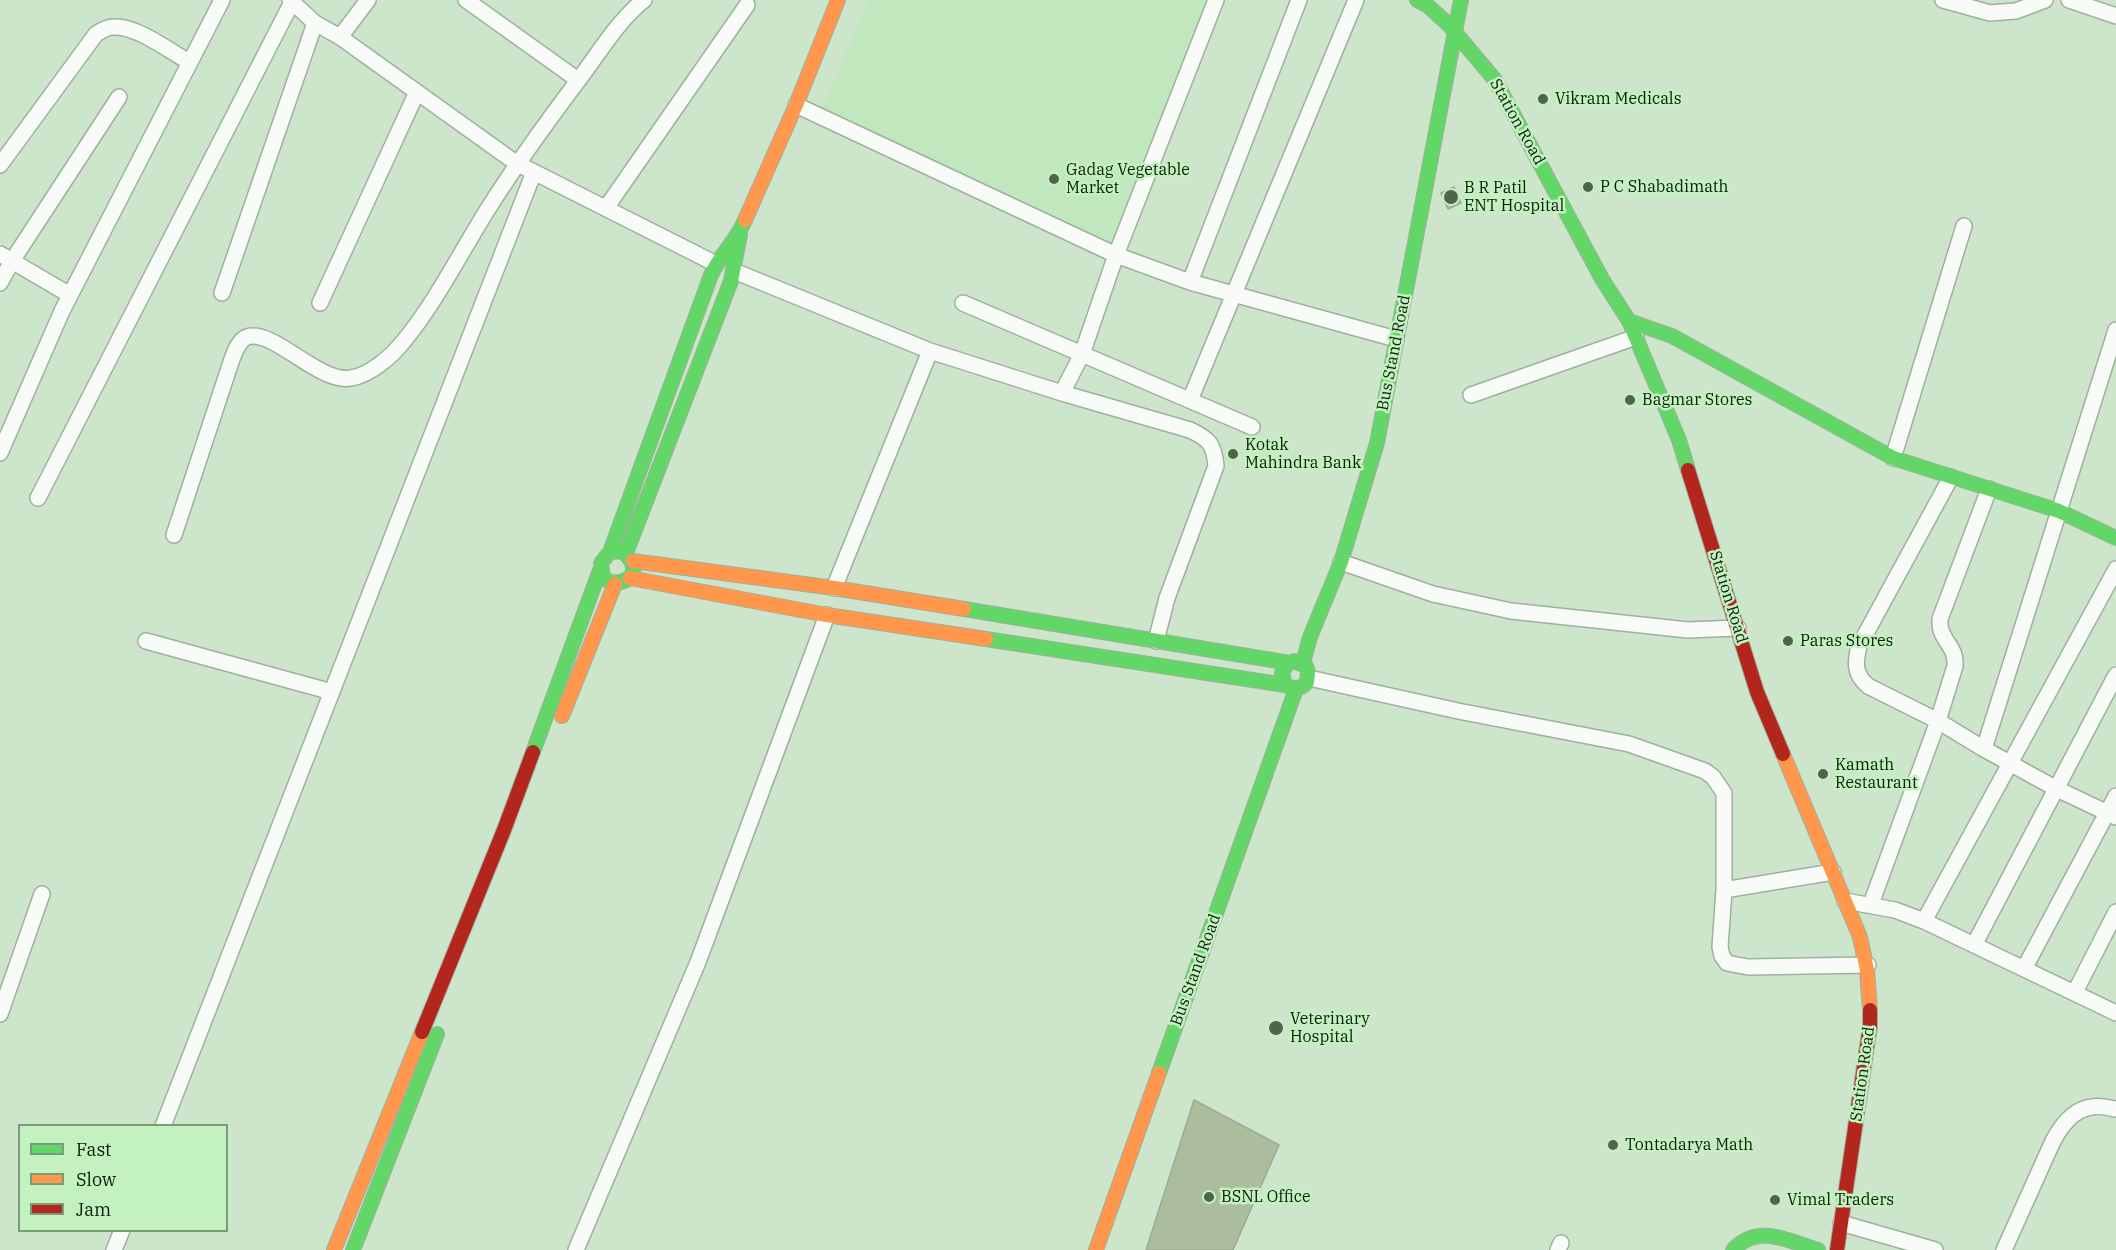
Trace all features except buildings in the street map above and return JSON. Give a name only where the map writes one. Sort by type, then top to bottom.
[{"type":"main road","points":[[334,1250],[504,830],[602,560],[610,552],[716,264],[741,230],[796,105],[838,0]]},
{"type":"main road","name":"Station Road","points":[[1417,0],[1442,18],[1494,80],[1602,279],[1629,321],[1679,440],[1757,692],[1860,937],[1868,965],[1872,996],[1870,1026],[1838,1250]]},
{"type":"main road","name":"Bus Stand Road","points":[[1096,1250],[1291,687],[1282,679],[1282,672],[1301,668],[1310,637],[1341,562],[1377,443],[1461,0]]},
{"type":"main road","points":[[600,570],[606,580],[615,584],[630,578],[634,567],[629,557],[734,270],[741,230]]},
{"type":"main road","points":[[1629,321],[1672,336],[1893,458],[2059,512],[2116,538]]},
{"type":"main road","points":[[610,552],[618,550],[629,557],[1156,641],[1301,668],[1304,686],[1291,687],[827,615],[630,578]]},
{"type":"main road","points":[[559,724],[615,584]]},
{"type":"main road","points":[[463,967],[546,757]]},
{"type":"main road","points":[[353,1250],[442,1022]]},
{"type":"main road","points":[[1733,1250],[1739,1242],[1749,1236],[1760,1234],[1818,1250]]},
{"type":"street","points":[[0,453],[70,295],[222,0]]},
{"type":"street","points":[[340,36],[368,0]]},
{"type":"street","points":[[466,0],[578,80]]},
{"type":"street","points":[[174,536],[232,358],[239,344],[246,337],[256,336],[270,340],[324,372],[350,379],[365,373],[388,357],[402,344],[420,318],[516,164],[622,21],[644,0]]},
{"type":"street","points":[[1062,393],[1082,354],[1116,255],[1216,0]]},
{"type":"street","points":[[1190,282],[1299,0]]},
{"type":"street","points":[[1190,400],[1356,0]]},
{"type":"street","points":[[1944,0],[1986,6],[1990,13],[2016,11],[2045,0]]},
{"type":"street","points":[[2069,0],[2116,16]]},
{"type":"street","points":[[38,498],[291,1],[315,23],[340,36],[516,164],[716,264]]},
{"type":"street","points":[[606,208],[747,5]]},
{"type":"street","points":[[222,293],[315,23]]},
{"type":"street","points":[[0,165],[96,34],[106,28],[117,26],[136,32],[189,62]]},
{"type":"street","points":[[320,303],[417,92]]},
{"type":"street","points":[[0,283],[6,257],[119,97]]},
{"type":"street","points":[[796,105],[1116,255],[1190,282],[1396,339]]},
{"type":"street","points":[[163,1124],[534,172]]},
{"type":"street","points":[[1893,458],[1964,226]]},
{"type":"street","points":[[6,257],[70,295]]},
{"type":"street","points":[[734,270],[930,351],[1062,393],[1190,430],[1206,437],[1215,450],[1216,466],[1167,598],[1156,641]]},
{"type":"street","points":[[963,303],[1252,427]]},
{"type":"street","points":[[1984,749],[2059,512],[2110,368],[2116,330]]},
{"type":"street","points":[[1471,395],[1636,337]]},
{"type":"street","points":[[834,588],[930,351]]},
{"type":"street","points":[[1951,477],[1859,646],[1855,661],[1857,672],[1861,680],[1869,686],[1938,721],[2055,788],[2112,815]]},
{"type":"street","points":[[1871,904],[1938,721],[1955,666],[1953,648],[1939,628],[1940,619],[1989,489]]},
{"type":"street","points":[[1341,562],[1432,594],[1511,611],[1688,630],[1738,628]]},
{"type":"street","points":[[1924,921],[2116,569]]},
{"type":"street","points":[[576,1250],[698,962],[827,615]]},
{"type":"street","points":[[146,641],[332,692]]},
{"type":"street","points":[[1301,668],[1458,711],[1629,744],[1705,771],[1713,777],[1724,793],[1724,890],[1720,947],[1727,963],[1748,967],[1868,965]]},
{"type":"street","points":[[1974,945],[2116,675]]},
{"type":"street","points":[[2024,969],[2112,815],[2116,796]]},
{"type":"street","points":[[1724,890],[1833,872]]},
{"type":"street","points":[[0,1014],[42,894]]},
{"type":"street","points":[[1845,901],[1871,904],[1924,921],[2116,1013]]},
{"type":"street","points":[[2075,992],[2116,912]]},
{"type":"street","points":[[2004,1250],[2053,1141],[2063,1124],[2078,1112],[2092,1107],[2116,1109]]},
{"type":"street","points":[[1841,1223],[1935,1250]]},
{"type":"street","points":[[114,1250],[121,1232]]},
{"type":"shaded area","name":"Gadag Vegetable Market","points":[[869,0],[1211,0],[1112,248],[822,110]]},
{"type":"traffic: fast","points":[[1417,0],[1427,5],[1448,24],[1495,80],[1602,279],[1629,321],[1679,440],[1688,470]]},
{"type":"traffic: fast","points":[[1303,663],[1310,637],[1341,562],[1377,443],[1461,0]]},
{"type":"traffic: fast","points":[[610,552],[622,551],[630,559],[633,573],[629,578],[617,582],[603,578],[601,563],[610,552],[711,275],[745,220]]},
{"type":"traffic: fast","points":[[626,553],[731,281],[740,235]]},
{"type":"traffic: fast","points":[[1629,321],[1672,336],[1893,458],[2059,511],[2116,538]]},
{"type":"traffic: fast","points":[[533,752],[600,570]]},
{"type":"traffic: fast","points":[[964,609],[1290,663]]},
{"type":"traffic: fast","points":[[986,639],[1294,688],[1300,688],[1307,682],[1306,666],[1294,661],[1287,664],[1282,673],[1285,685]]},
{"type":"traffic: fast","points":[[1159,1073],[1296,689]]},
{"type":"traffic: fast","points":[[353,1250],[437,1034]]},
{"type":"traffic: fast","points":[[1733,1250],[1753,1237],[1763,1236],[1774,1236],[1818,1250]]},
{"type":"traffic: slow","points":[[745,220],[796,105],[838,0]]},
{"type":"traffic: slow","points":[[633,561],[834,588],[964,609]]},
{"type":"traffic: slow","points":[[630,578],[827,615],[986,639]]},
{"type":"traffic: slow","points":[[562,716],[615,584]]},
{"type":"traffic: slow","points":[[1783,754],[1860,937],[1867,970],[1870,1010]]},
{"type":"traffic: slow","points":[[334,1250],[422,1032]]},
{"type":"traffic: slow","points":[[1096,1250],[1159,1073]]},
{"type":"traffic: jam","points":[[1688,470],[1757,692],[1783,754]]},
{"type":"traffic: jam","points":[[422,1032],[533,752]]},
{"type":"traffic: jam","points":[[1837,1250],[1870,1026],[1870,1010]]},
{"type":"place","name":"Vikram Medicals","points":[[1543,99]]},
{"type":"place","name":"Gadag Vegetable Market","points":[[1054,179]]},
{"type":"place","name":"P C Shabadimath","points":[[1588,187]]},
{"type":"place","name":"B R Patil ENT Hospital","points":[[1451,197]]},
{"type":"place","name":"Bagmar Stores","points":[[1630,400]]},
{"type":"place","name":"Kotak Mahindra Bank","points":[[1233,454]]},
{"type":"place","name":"Paras Stores","points":[[1788,641]]},
{"type":"place","name":"Kamath Restaurant","points":[[1823,774]]},
{"type":"place","name":"Veterinary Hospital","points":[[1276,1028]]},
{"type":"place","name":"Tontadarya Math","points":[[1613,1145]]},
{"type":"place","name":"BSNL Office","points":[[1209,1197]]},
{"type":"place","name":"Vimal Traders","points":[[1775,1200]]}]
